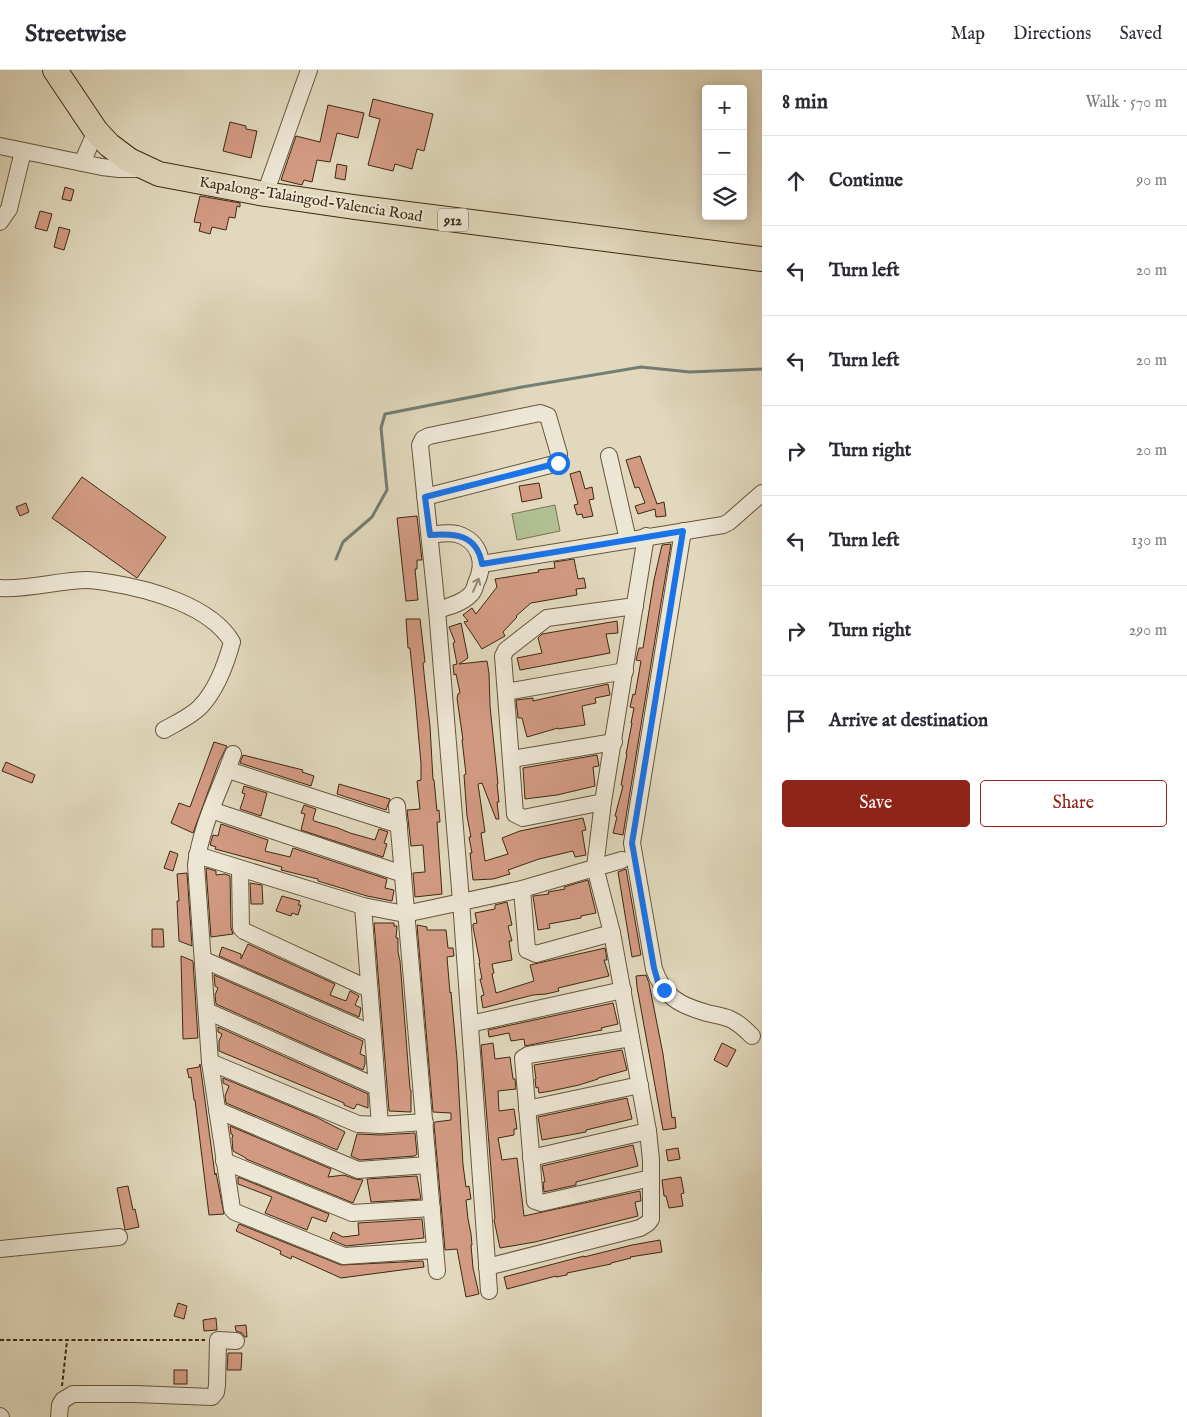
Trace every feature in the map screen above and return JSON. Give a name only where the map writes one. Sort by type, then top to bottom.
[{"type":"highway","name":"Kapalong-Talaingod-Valencia Road","points":[[55,70],[96,131],[119,153],[146,169],[173,177],[354,208],[762,259]]},
{"type":"street","points":[[264,194],[309,70]]},
{"type":"street","points":[[82,163],[96,131]]},
{"type":"street","points":[[0,146],[119,169],[146,169]]},
{"type":"street","points":[[0,222],[8,209],[23,151]]},
{"type":"street","points":[[425,497],[558,463],[560,459],[559,454],[548,416],[540,413],[429,436],[423,439],[420,445],[425,497],[430,535],[437,610],[490,1291]]},
{"type":"street","points":[[609,456],[628,540]]},
{"type":"street","points":[[482,564],[723,525],[762,493]]},
{"type":"street","points":[[683,531],[632,848],[658,982],[673,1000],[706,1013],[731,1020],[752,1036]]},
{"type":"street","points":[[430,535],[458,534],[478,549],[482,564],[479,578],[472,593],[459,602],[437,610]]},
{"type":"street","points":[[487,1267],[645,1226],[651,1219],[648,1131],[612,933],[595,867],[603,802],[646,536]]},
{"type":"street","points":[[0,588],[25,587],[74,580],[91,580],[125,585],[166,597],[198,612],[216,624],[227,634],[232,642],[219,676],[200,707],[164,730]]},
{"type":"street","points":[[603,802],[520,818],[515,814],[504,653],[543,620],[550,617],[635,606]]},
{"type":"street","points":[[506,692],[625,671]]},
{"type":"street","points":[[512,759],[614,742]]},
{"type":"street","points":[[234,754],[211,810],[197,855],[196,865],[210,1062],[231,1206],[235,1212],[344,1256],[436,1250]]},
{"type":"street","points":[[228,770],[399,825]]},
{"type":"street","points":[[397,806],[437,1271]]},
{"type":"street","points":[[211,810],[403,874]]},
{"type":"street","points":[[197,855],[363,906],[405,914],[522,889],[622,860]]},
{"type":"street","points":[[240,869],[242,930],[369,989]]},
{"type":"street","points":[[522,889],[527,950],[532,953],[536,954],[612,933]]},
{"type":"street","points":[[363,906],[380,1125]]},
{"type":"street","points":[[204,960],[373,1034]]},
{"type":"street","points":[[470,1024],[622,990]]},
{"type":"street","points":[[207,1011],[377,1087]]},
{"type":"street","points":[[631,1038],[524,1057],[522,1060],[535,1201],[538,1203],[651,1178]]},
{"type":"street","points":[[210,1062],[358,1124],[380,1125],[425,1122]]},
{"type":"street","points":[[527,1109],[640,1085]]},
{"type":"street","points":[[217,1110],[358,1170],[428,1165]]},
{"type":"street","points":[[531,1158],[648,1131]]},
{"type":"street","points":[[224,1161],[352,1213],[432,1208]]},
{"type":"street","points":[[0,1248],[119,1237]]},
{"type":"street","points":[[59,1411],[67,1397],[73,1394],[212,1397],[216,1392],[217,1385],[218,1340],[236,1341]]},
{"type":"path","points":[[0,1340],[218,1340]]},
{"type":"path","points":[[59,1411],[67,1341]]},
{"type":"green space","points":[[555,505],[560,531],[517,540],[512,514]]},
{"type":"building","points":[[373,99],[433,114],[424,151],[417,149],[412,169],[395,164],[393,171],[368,165],[380,119],[369,116]]},
{"type":"building","points":[[328,105],[364,113],[358,138],[337,133],[330,162],[317,160],[312,182],[304,180],[302,185],[281,180],[296,136],[320,142]]},
{"type":"building","points":[[230,122],[246,126],[246,129],[257,131],[251,158],[223,151]]},
{"type":"building","points":[[337,164],[347,166],[345,180],[335,178]]},
{"type":"building","points":[[65,187],[74,190],[71,201],[62,199]]},
{"type":"building","points":[[200,196],[240,203],[240,207],[237,206],[235,218],[229,217],[226,230],[212,227],[210,234],[199,231],[201,223],[194,222]]},
{"type":"building","points":[[40,211],[52,214],[47,231],[35,228]]},
{"type":"building","points":[[59,227],[70,230],[64,250],[54,247]]},
{"type":"building","points":[[640,456],[657,504],[664,502],[666,516],[656,517],[655,509],[638,514],[635,506],[645,503],[639,487],[635,488],[626,460]]},
{"type":"building","points":[[580,471],[585,489],[592,487],[594,499],[589,500],[593,516],[583,518],[582,514],[577,515],[574,505],[578,504],[570,474]]},
{"type":"building","points":[[82,477],[166,537],[137,578],[52,518]]},
{"type":"building","points":[[539,483],[542,498],[522,502],[519,486]]},
{"type":"building","points":[[26,503],[29,512],[20,516],[16,507]]},
{"type":"building","points":[[417,516],[422,560],[417,560],[417,569],[415,569],[418,600],[406,601],[397,518]]},
{"type":"building","points":[[671,544],[623,835],[613,833],[617,817],[615,816],[623,786],[621,785],[632,723],[634,708],[630,707],[633,694],[635,695],[641,661],[636,660],[639,648],[643,648],[654,580],[662,545]]},
{"type":"building","points":[[574,559],[578,579],[584,578],[586,588],[576,589],[577,595],[531,603],[516,616],[503,632],[505,636],[482,649],[464,622],[468,621],[463,615],[472,608],[476,614],[497,587],[495,579],[555,568],[554,562]]},
{"type":"building","points":[[406,619],[420,619],[425,662],[423,663],[430,726],[433,780],[440,822],[437,822],[442,894],[415,897],[413,873],[425,872],[423,845],[411,846],[407,810],[420,809],[417,781],[421,780],[421,764]]},
{"type":"building","points":[[617,621],[618,633],[606,634],[610,653],[520,670],[517,658],[542,653],[538,638],[542,634]]},
{"type":"building","points":[[461,623],[468,658],[459,664],[487,661],[489,673],[499,819],[496,819],[482,783],[478,784],[485,832],[481,833],[485,861],[508,854],[502,838],[520,831],[583,818],[586,830],[582,831],[586,855],[575,857],[573,851],[539,859],[508,870],[510,874],[493,879],[473,880],[470,853],[472,853],[469,837],[471,837],[467,816],[464,775],[466,774],[457,698],[460,693],[453,665],[457,664],[453,643],[455,642],[449,627]]},
{"type":"building","points":[[608,684],[610,695],[595,698],[596,703],[582,706],[585,725],[558,728],[527,737],[522,718],[518,718],[516,700],[533,698],[533,701]]},
{"type":"building","points":[[214,742],[227,746],[219,762],[193,833],[171,823],[179,803],[190,807]]},
{"type":"building","points":[[243,755],[303,770],[302,772],[314,776],[311,786],[240,763]]},
{"type":"building","points":[[597,755],[599,766],[593,767],[595,786],[557,795],[525,799],[523,768]]},
{"type":"building","points":[[6,762],[35,775],[32,783],[2,771]]},
{"type":"building","points":[[339,784],[390,799],[386,810],[337,794]]},
{"type":"building","points":[[244,786],[267,793],[261,816],[240,809],[245,794],[242,793]]},
{"type":"building","points":[[304,805],[316,809],[314,821],[350,833],[375,840],[379,829],[388,832],[384,843],[387,844],[383,857],[301,830],[305,814],[301,813]]},
{"type":"building","points":[[221,824],[268,840],[265,851],[290,857],[293,848],[387,879],[385,888],[394,890],[392,901],[367,896],[318,881],[318,879],[281,870],[282,867],[215,849],[216,847],[210,845],[213,835],[218,836]]},
{"type":"building","points":[[170,851],[178,854],[173,871],[164,868]]},
{"type":"building","points":[[206,868],[216,871],[216,875],[225,874],[230,876],[231,928],[233,934],[211,937]]},
{"type":"building","points":[[626,869],[641,955],[632,957],[618,872]]},
{"type":"building","points":[[187,873],[192,946],[179,941],[177,874]]},
{"type":"building","points":[[588,880],[596,913],[549,924],[550,928],[538,930],[533,896],[549,894],[548,892],[565,889],[564,887]]},
{"type":"building","points":[[250,883],[262,885],[263,904],[251,904]]},
{"type":"building","points":[[282,896],[300,901],[298,905],[301,905],[298,915],[292,913],[291,916],[276,911]]},
{"type":"building","points":[[507,902],[512,925],[508,926],[512,941],[509,941],[512,960],[492,964],[496,993],[534,981],[530,965],[605,948],[607,960],[604,960],[609,976],[558,988],[559,991],[533,995],[483,1008],[481,996],[484,995],[473,927],[473,924],[477,923],[475,913],[495,909],[495,905]]},
{"type":"building","points":[[374,923],[394,923],[394,926],[397,926],[396,938],[398,938],[400,961],[411,1090],[411,1112],[389,1111]]},
{"type":"building","points":[[417,925],[427,927],[427,930],[446,930],[448,948],[453,948],[454,956],[447,957],[457,1059],[463,1165],[466,1187],[469,1186],[471,1199],[466,1200],[473,1268],[479,1294],[466,1297],[457,1249],[445,1250],[434,1124],[435,1122],[451,1120],[451,1113],[433,1112]]},
{"type":"building","points":[[152,929],[163,929],[164,947],[152,947]]},
{"type":"building","points":[[248,944],[335,984],[330,995],[346,1001],[350,991],[359,996],[355,1005],[361,1008],[359,1017],[219,956],[222,947],[241,954],[241,959]]},
{"type":"building","points":[[181,956],[193,961],[198,1038],[183,1039]]},
{"type":"building","points":[[214,975],[363,1041],[360,1054],[365,1056],[363,1070],[216,1004],[215,995],[218,988],[215,986]]},
{"type":"building","points":[[646,975],[663,1054],[672,1118],[675,1117],[676,1128],[663,1130],[637,987],[636,976]]},
{"type":"building","points":[[613,1003],[618,1024],[601,1028],[602,1030],[525,1046],[524,1039],[511,1041],[509,1033],[489,1037],[488,1030]]},
{"type":"building","points":[[218,1027],[368,1094],[368,1108],[357,1104],[354,1109],[344,1105],[344,1103],[219,1051],[219,1041],[222,1034],[218,1032]]},
{"type":"building","points":[[493,1043],[495,1059],[510,1057],[513,1079],[515,1079],[516,1089],[498,1091],[499,1111],[514,1109],[517,1129],[514,1129],[514,1135],[498,1138],[502,1160],[517,1158],[524,1216],[640,1191],[641,1201],[635,1202],[638,1216],[535,1242],[500,1248],[494,1220],[481,1045]]},
{"type":"building","points":[[722,1043],[736,1050],[727,1067],[714,1060]]},
{"type":"building","points":[[622,1050],[627,1070],[579,1085],[551,1091],[539,1093],[538,1087],[536,1088],[534,1065]]},
{"type":"building","points":[[200,1064],[215,1175],[216,1173],[224,1214],[209,1215],[195,1100],[191,1077],[189,1078],[187,1069],[199,1067]]},
{"type":"building","points":[[223,1078],[316,1117],[345,1132],[337,1150],[226,1103],[225,1096],[229,1086],[223,1083]]},
{"type":"building","points":[[627,1098],[632,1119],[586,1130],[586,1132],[542,1140],[538,1117]]},
{"type":"building","points":[[230,1126],[331,1169],[328,1177],[344,1175],[363,1180],[353,1203],[246,1159],[233,1151],[233,1135],[231,1134]]},
{"type":"building","points":[[415,1133],[417,1154],[415,1156],[360,1160],[351,1156],[357,1134]]},
{"type":"building","points":[[633,1145],[638,1166],[576,1182],[576,1185],[544,1192],[543,1182],[545,1182],[542,1166]]},
{"type":"building","points":[[678,1148],[680,1159],[668,1161],[666,1150]]},
{"type":"building","points":[[417,1176],[421,1199],[371,1202],[367,1179]]},
{"type":"building","points":[[238,1177],[329,1214],[326,1222],[312,1217],[307,1230],[265,1213],[272,1197],[238,1184]]},
{"type":"building","points":[[681,1177],[684,1193],[681,1194],[683,1206],[669,1208],[666,1196],[664,1196],[662,1180]]},
{"type":"building","points":[[128,1186],[139,1227],[125,1230],[117,1188]]},
{"type":"building","points":[[422,1219],[424,1238],[346,1246],[330,1239],[333,1232],[343,1237],[359,1235],[358,1223]]},
{"type":"building","points":[[239,1224],[341,1265],[423,1261],[424,1267],[341,1278],[292,1256],[291,1259],[280,1254],[281,1251],[236,1231]]},
{"type":"building","points":[[660,1240],[662,1252],[630,1257],[611,1264],[567,1273],[567,1275],[556,1276],[507,1289],[504,1277],[584,1256]]},
{"type":"building","points":[[178,1303],[187,1306],[184,1319],[174,1316]]},
{"type":"building","points":[[216,1318],[217,1330],[204,1331],[203,1320]]},
{"type":"building","points":[[246,1325],[247,1337],[245,1337],[242,1333],[236,1331],[235,1326]]},
{"type":"building","points":[[228,1353],[242,1353],[241,1370],[227,1370]]},
{"type":"building","points":[[174,1370],[187,1370],[187,1384],[174,1384]]},
{"type":"waterway","points":[[336,559],[343,542],[372,517],[387,490],[381,428],[385,414],[522,387],[641,367],[690,372],[762,369]]},
{"type":"route","points":[[558,463],[425,497],[430,535],[458,534],[478,549],[482,564],[683,531],[632,843],[654,968],[658,982],[664,990]]}]
